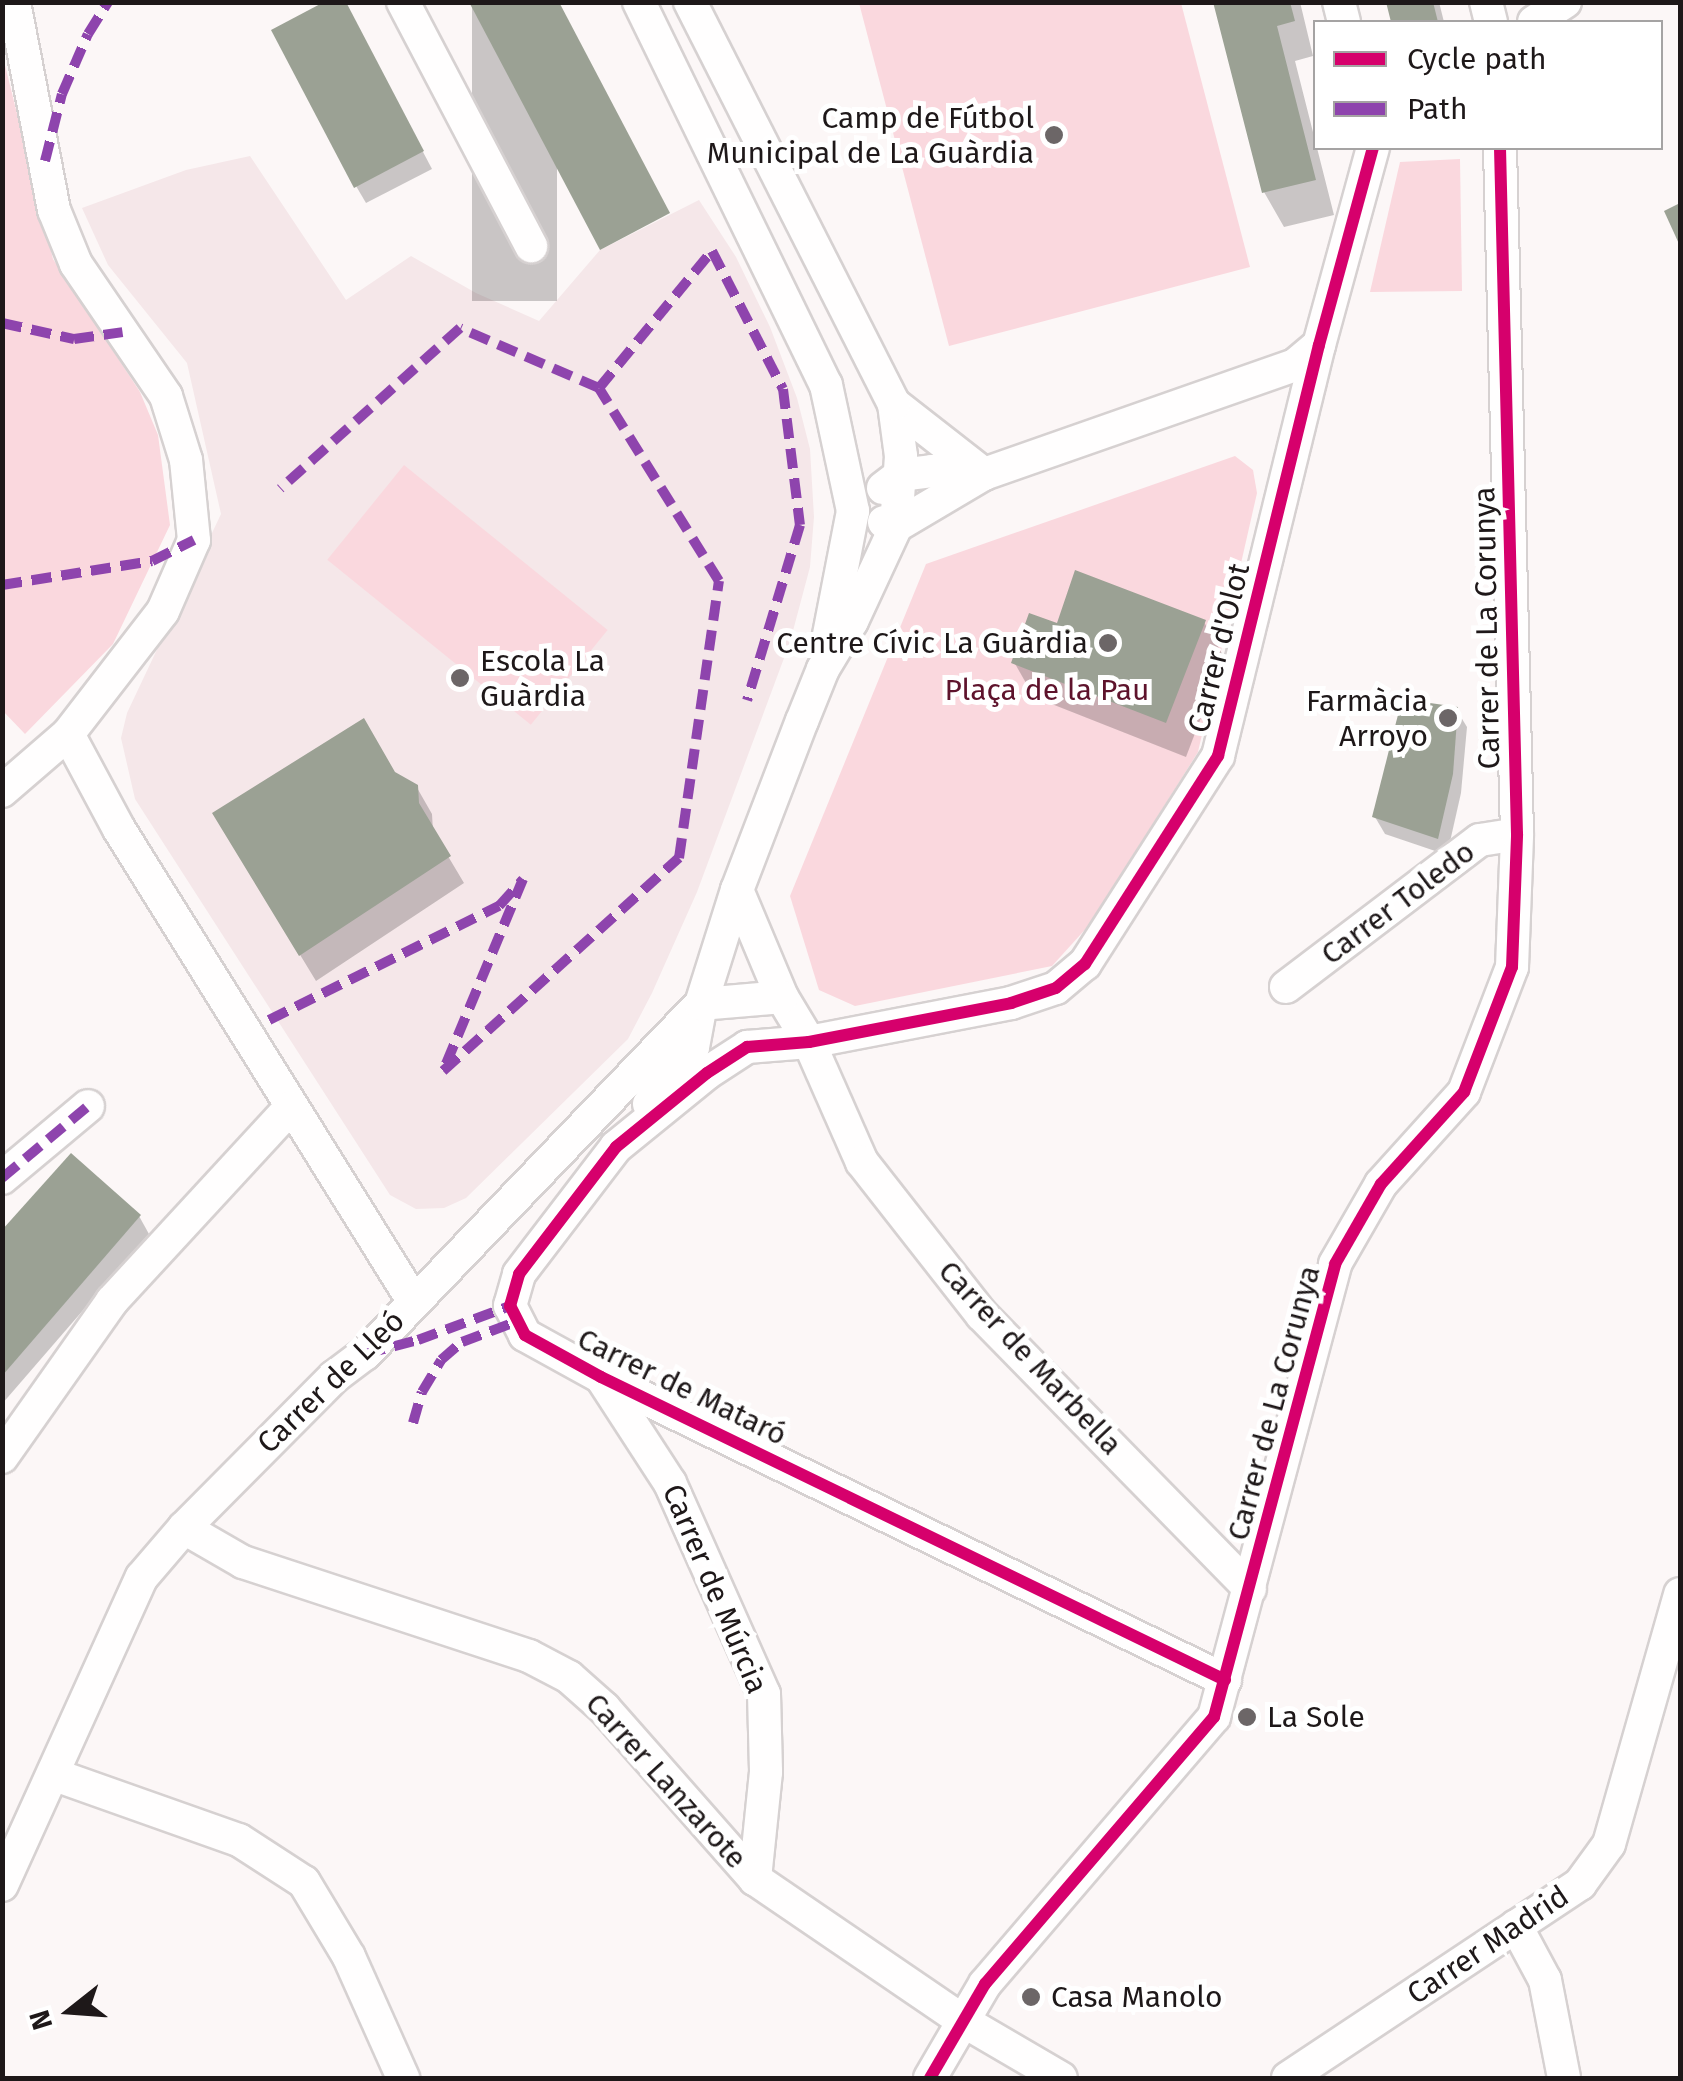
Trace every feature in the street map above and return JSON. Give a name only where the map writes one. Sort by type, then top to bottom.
[{"type":"street","points":[[2,791],[68,734],[163,610],[194,540],[186,460],[166,396],[76,264],[54,210],[14,2]]},
{"type":"street","points":[[403,2],[530,246]]},
{"type":"street","points":[[639,2],[826,386],[853,512],[823,669]]},
{"type":"street","points":[[690,2],[894,404],[900,475],[896,526],[852,622],[823,669]]},
{"type":"street","points":[[1537,20],[1565,2]]},
{"type":"street","name":"Carrer d'Olot","points":[[808,1042],[1011,1003],[1056,988],[1085,964],[1218,756],[1319,345],[1372,150]]},
{"type":"street","name":"Carrer de La Corunya","points":[[930,2078],[985,1984],[1214,1717],[1336,1264],[1381,1184],[1464,1092],[1512,967],[1517,834],[1500,150]]},
{"type":"street","points":[[853,512],[896,526],[984,474],[1295,366],[1319,345]]},
{"type":"street","points":[[894,404],[984,474]]},
{"type":"street","points":[[853,512],[900,475],[932,471],[984,474]]},
{"type":"street","name":"Carrer de Mataró","points":[[823,669],[738,890],[700,1004],[692,1047],[519,1274],[510,1306],[524,1335],[601,1377],[1225,1680]]},
{"type":"street","points":[[68,734],[119,829],[414,1302]]},
{"type":"street","name":"Carrer Toledo","points":[[1286,987],[1480,840],[1517,834]]},
{"type":"street","name":"Carrer de Marbella","points":[[738,890],[782,996],[808,1042],[862,1162],[982,1316],[1250,1589]]},
{"type":"street","points":[[700,1004],[782,996]]},
{"type":"street","name":"Carrer de Lleó","points":[[2,1885],[142,1577],[184,1528],[414,1302],[700,1004]]},
{"type":"street","name":"Carrer de Mataró","points":[[616,1148],[707,1072],[747,1047],[808,1042]]},
{"type":"street","points":[[2,1178],[88,1106]]},
{"type":"street","points":[[2,1457],[112,1301],[290,1108]]},
{"type":"street","name":"Carrer de Múrcia","points":[[601,1377],[670,1483],[764,1694],[766,1772],[755,1879]]},
{"type":"street","name":"Carrer Lanzarote","points":[[184,1528],[243,1562],[530,1656],[569,1677],[604,1708],[755,1879],[965,2022],[1061,2078]]},
{"type":"street","name":"Carrer Madrid","points":[[1288,2078],[1580,1884],[1609,1844],[1680,1594]]},
{"type":"street","points":[[54,1775],[239,1840],[304,1882],[349,1957],[403,2078]]},
{"type":"street","points":[[1516,1926],[1545,1980],[1564,2078]]},
{"type":"shaded area","name":"Escola La Guàrdia","points":[[250,156],[346,300],[411,256],[476,293],[539,321],[600,250],[699,200],[736,257],[770,327],[797,398],[810,449],[814,517],[810,567],[790,642],[697,892],[652,993],[628,1039],[466,1198],[444,1208],[416,1209],[390,1195],[135,799],[121,738],[127,713],[221,514],[187,363],[108,265],[82,208],[186,170]]},
{"type":"green space","name":"Camp de Fútbol Municipal de La Guàrdia","points":[[859,3],[1181,3],[1250,267],[949,346]]},
{"type":"green space","points":[[2,53],[53,259],[140,392],[158,435],[170,525],[113,644],[25,734],[2,710]]},
{"type":"green space","points":[[1460,159],[1462,291],[1370,292],[1400,162]]},
{"type":"green space","name":"Plaça de la Pau","points":[[1235,456],[1253,470],[1257,493],[1198,752],[1091,923],[1052,966],[855,1006],[819,990],[790,896],[926,564]]},
{"type":"green space","points":[[404,465],[608,630],[531,725],[327,560]]},
{"type":"building","points":[[324,2],[346,2],[424,151],[354,188],[271,30]]},
{"type":"building","points":[[469,2],[559,2],[670,213],[600,250]]},
{"type":"building","points":[[1213,2],[1290,2],[1295,21],[1277,26],[1316,180],[1262,193]]},
{"type":"building","points":[[1386,2],[1433,2],[1438,20],[1390,20]]},
{"type":"building","points":[[1680,203],[1680,246],[1664,211]]},
{"type":"building","name":"Centre Cívic La Guàrdia","points":[[1075,570],[1206,620],[1166,723],[1011,663],[1029,613],[1057,623]]},
{"type":"building","points":[[1402,699],[1458,707],[1453,774],[1438,839],[1372,817]]},
{"type":"building","points":[[364,718],[395,772],[418,785],[419,803],[451,856],[299,956],[212,813]]},
{"type":"building","points":[[71,1153],[141,1215],[2,1376],[2,1230]]},
{"type":"marked path","points":[[45,161],[62,94],[88,34],[108,2]]},
{"type":"marked path","points":[[599,388],[712,251],[783,389],[800,525],[747,700]]},
{"type":"marked path","points":[[2,323],[74,339],[123,332]]},
{"type":"marked path","points":[[269,1020],[499,906],[523,879],[443,1071],[679,858],[719,581],[599,388],[460,328],[280,489]]},
{"type":"marked path","points":[[2,585],[152,561],[194,540]]},
{"type":"marked path","points":[[2,1178],[88,1106]]},
{"type":"marked path","points":[[365,1354],[418,1340],[510,1306]]},
{"type":"marked path","points":[[413,1423],[422,1392],[441,1360],[462,1342],[518,1321]]},
{"type":"cycle path","points":[[1225,1680],[601,1377],[525,1335],[510,1306],[519,1274],[616,1147],[707,1073],[747,1047],[809,1042],[1011,1003],[1056,988],[1085,964],[1218,756],[1319,345],[1372,150]]},
{"type":"cycle path","points":[[930,2078],[985,1984],[1214,1717],[1335,1264],[1381,1184],[1464,1092],[1512,967],[1517,834],[1500,150]]},
{"type":"place","name":"Camp de Fútbol Municipal de La Guàrdia","points":[[1054,135]]},
{"type":"place","name":"Centre Cívic La Guàrdia","points":[[1108,643]]},
{"type":"place","name":"Escola La Guàrdia","points":[[460,678]]},
{"type":"place","name":"Farmàcia Arroyo","points":[[1448,718]]},
{"type":"place","name":"La Sole","points":[[1247,1717]]},
{"type":"place","name":"Casa Manolo","points":[[1031,1997]]}]
